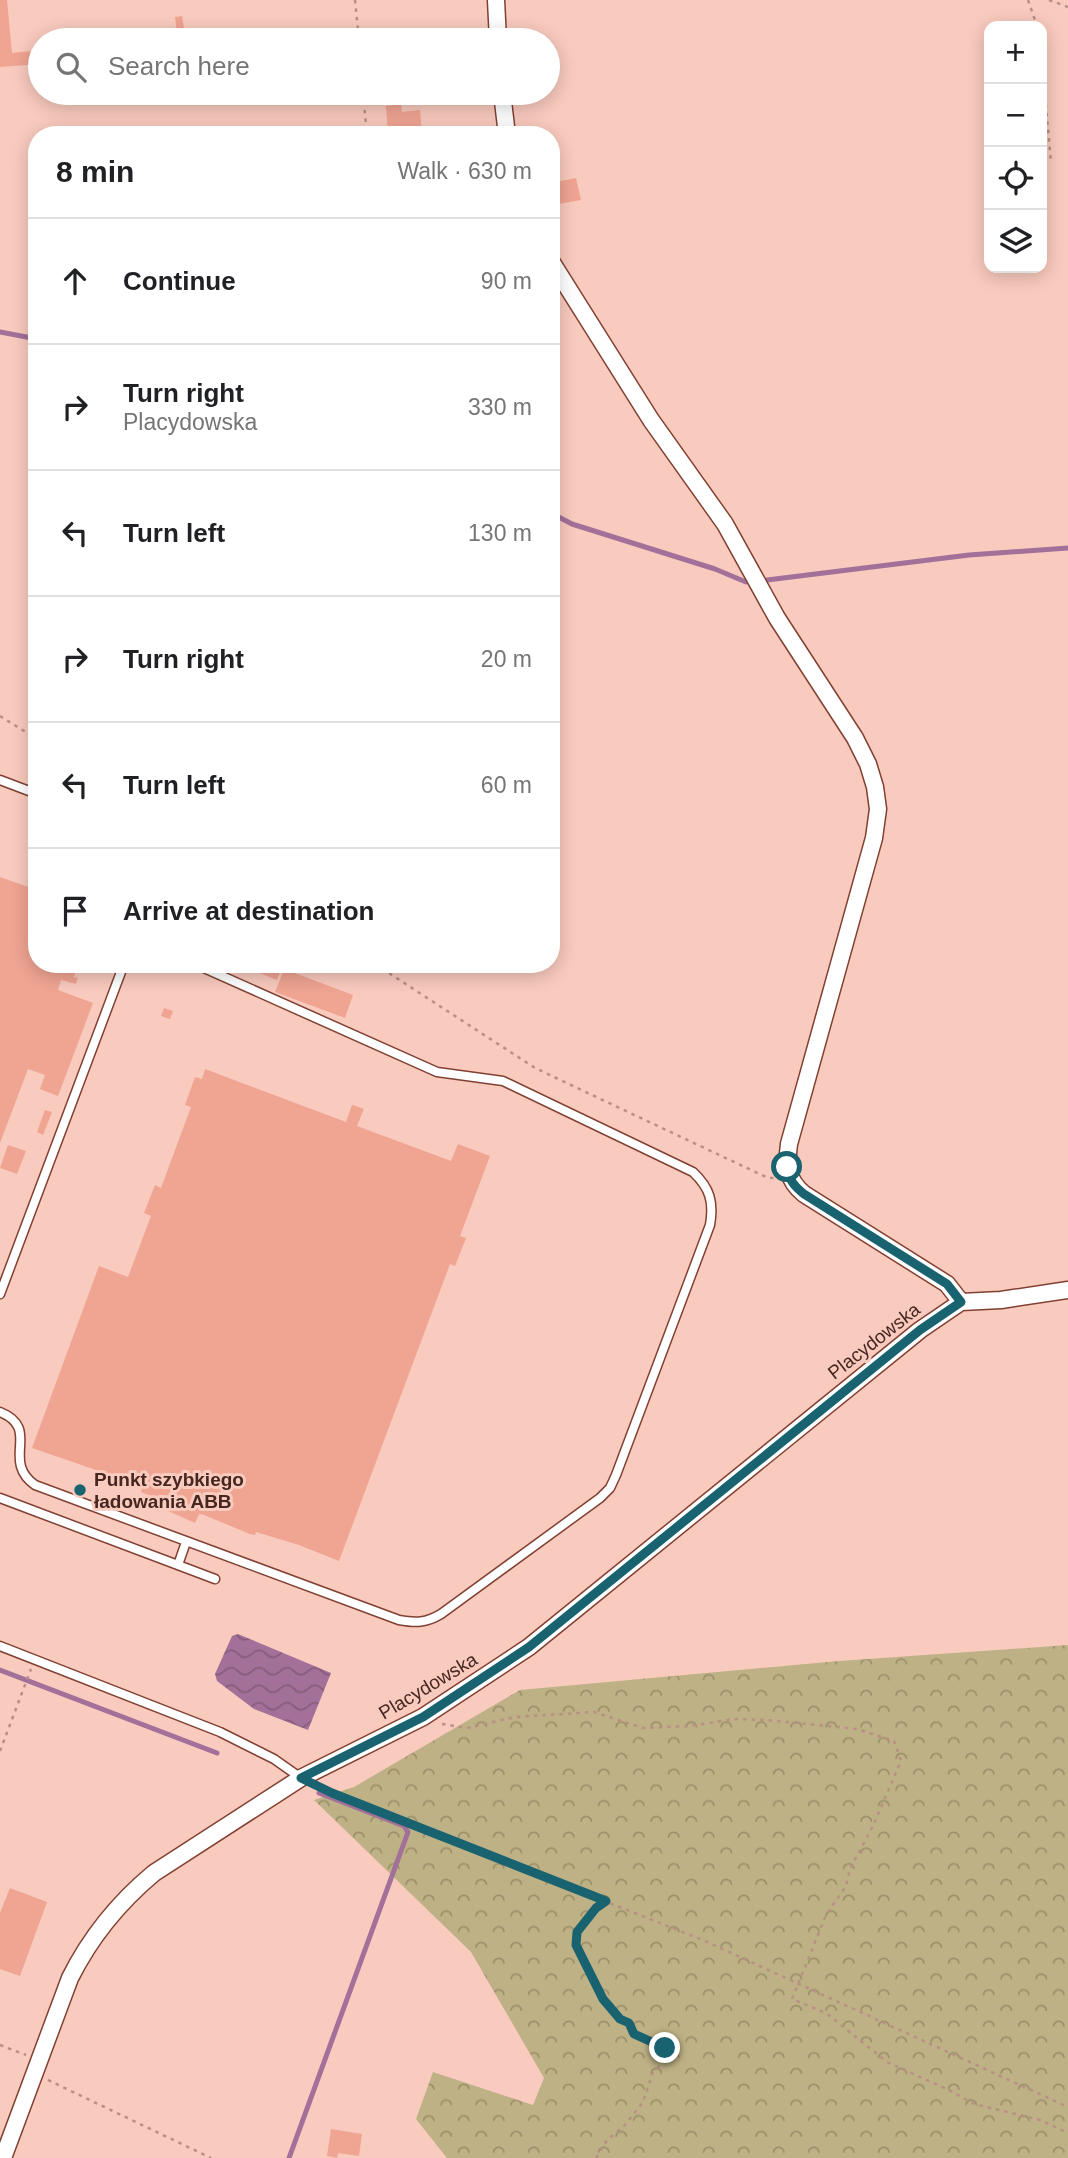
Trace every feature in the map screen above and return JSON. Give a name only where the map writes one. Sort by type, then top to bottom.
[{"type":"street","points":[[496,0],[497,28]]},
{"type":"street","points":[[503,105],[506,126]]},
{"type":"street","points":[[560,275],[651,420],[725,524],[777,618],[855,738],[868,764],[875,787],[877,809],[874,838],[789,1144],[789,1176],[795,1187],[804,1194],[947,1284],[961,1302],[1001,1300],[1068,1290]]},
{"type":"street","name":"Placydowska","points":[[3,2158],[76,1967],[95,1933],[132,1892],[154,1873],[301,1778],[423,1717],[529,1647],[920,1330],[961,1302]]},
{"type":"lane","points":[[0,780],[28,791]]},
{"type":"lane","points":[[0,1294],[121,973]]},
{"type":"lane","points":[[0,1412],[10,1416],[18,1426],[16,1464],[23,1478],[35,1485],[413,1623],[428,1622],[442,1614],[600,1498],[617,1475],[701,1250],[712,1211],[711,1197],[705,1183],[681,1166],[503,1082],[436,1072],[215,973]]},
{"type":"lane","points":[[0,1498],[215,1579]]},
{"type":"lane","points":[[178,1565],[187,1542]]},
{"type":"lane","points":[[0,1646],[220,1732],[274,1759],[301,1778]]},
{"type":"path","points":[[355,0],[358,28]]},
{"type":"path","points":[[1028,0],[1035,21]]},
{"type":"path","points":[[1049,0],[1068,7]]},
{"type":"path","points":[[1044,84],[1051,162]]},
{"type":"path","points":[[364,105],[366,126]]},
{"type":"path","points":[[0,716],[28,733]]},
{"type":"path","points":[[388,973],[535,1068],[768,1178],[789,1176]]},
{"type":"path","points":[[0,1751],[29,1674]]},
{"type":"path","points":[[437,1725],[467,1728],[515,1717],[594,1712],[643,1728],[689,1726],[735,1719],[767,1720],[857,1728],[894,1741],[901,1761],[845,1886],[826,1915],[792,1999],[826,2013],[887,2062],[974,2104],[1040,2120],[1068,2133]]},
{"type":"path","points":[[301,1778],[332,1793],[705,1941],[1068,2107]]},
{"type":"path","points":[[596,2158],[607,2140],[624,2126],[643,2102],[653,2072],[663,2063],[665,2048],[634,2034],[629,2023],[620,2019],[603,1999],[576,1945],[577,1932],[596,1908],[606,1901]]},
{"type":"path","points":[[0,2045],[37,2068],[211,2158]]},
{"type":"green space","points":[[1068,1645],[1068,2158],[447,2158],[416,2119],[433,2072],[533,2105],[544,2078],[471,1952],[314,1800],[354,1787],[520,1690],[839,1661]]},
{"type":"water","points":[[238,1634],[331,1673],[308,1730],[254,1709],[217,1681],[215,1674],[232,1636]]},
{"type":"building","points":[[0,0],[7,0],[12,53],[28,51],[28,65],[0,67]]},
{"type":"building","points":[[182,16],[184,28],[176,28],[175,17]]},
{"type":"building","points":[[401,105],[402,112],[420,110],[421,126],[387,126],[386,106]]},
{"type":"building","points":[[576,178],[581,200],[560,204],[560,181]]},
{"type":"building","points":[[0,877],[28,887],[28,973],[75,973],[74,977],[78,978],[76,984],[61,980],[58,990],[93,1003],[58,1096],[40,1089],[45,1075],[28,1069],[0,1143]]},
{"type":"building","points":[[260,973],[280,973],[277,980]]},
{"type":"building","points":[[282,973],[295,973],[353,995],[345,1018],[275,992]]},
{"type":"building","points":[[164,1008],[173,1011],[170,1019],[161,1016]]},
{"type":"building","points":[[205,1069],[346,1122],[352,1105],[356,1106],[364,1109],[357,1126],[451,1161],[458,1144],[490,1156],[460,1236],[466,1238],[455,1266],[450,1264],[339,1561],[299,1545],[256,1532],[255,1535],[250,1534],[204,1515],[199,1514],[195,1523],[166,1510],[170,1502],[143,1493],[142,1489],[32,1448],[99,1266],[128,1277],[151,1216],[144,1213],[155,1185],[161,1188],[191,1107],[185,1105],[195,1077],[202,1079]]},
{"type":"building","points":[[45,1110],[52,1112],[43,1135],[37,1132]]},
{"type":"building","points":[[8,1145],[26,1151],[17,1174],[0,1168]]},
{"type":"building","points":[[10,1888],[47,1902],[20,1976],[0,1969],[0,1913]]},
{"type":"building","points":[[331,2129],[362,2134],[359,2156],[338,2153],[337,2158],[327,2156]]},
{"type":"waterway","points":[[0,332],[28,337]]},
{"type":"waterway","points":[[560,518],[572,524],[715,569],[746,582]]},
{"type":"waterway","points":[[767,580],[969,555],[1068,548]]},
{"type":"waterway","points":[[0,1670],[217,1753]]},
{"type":"waterway","points":[[289,2158],[408,1832],[404,1826],[319,1793]]},
{"type":"place","name":"Punkt szybkiego ładowania ABB","points":[[80,1490]]},
{"type":"route","points":[[665,2048],[634,2034],[629,2023],[620,2019],[603,1999],[576,1945],[577,1932],[596,1908],[606,1901],[332,1793],[301,1778],[423,1717],[529,1647],[920,1330],[961,1302],[947,1284],[804,1194],[795,1187],[787,1167]]}]
